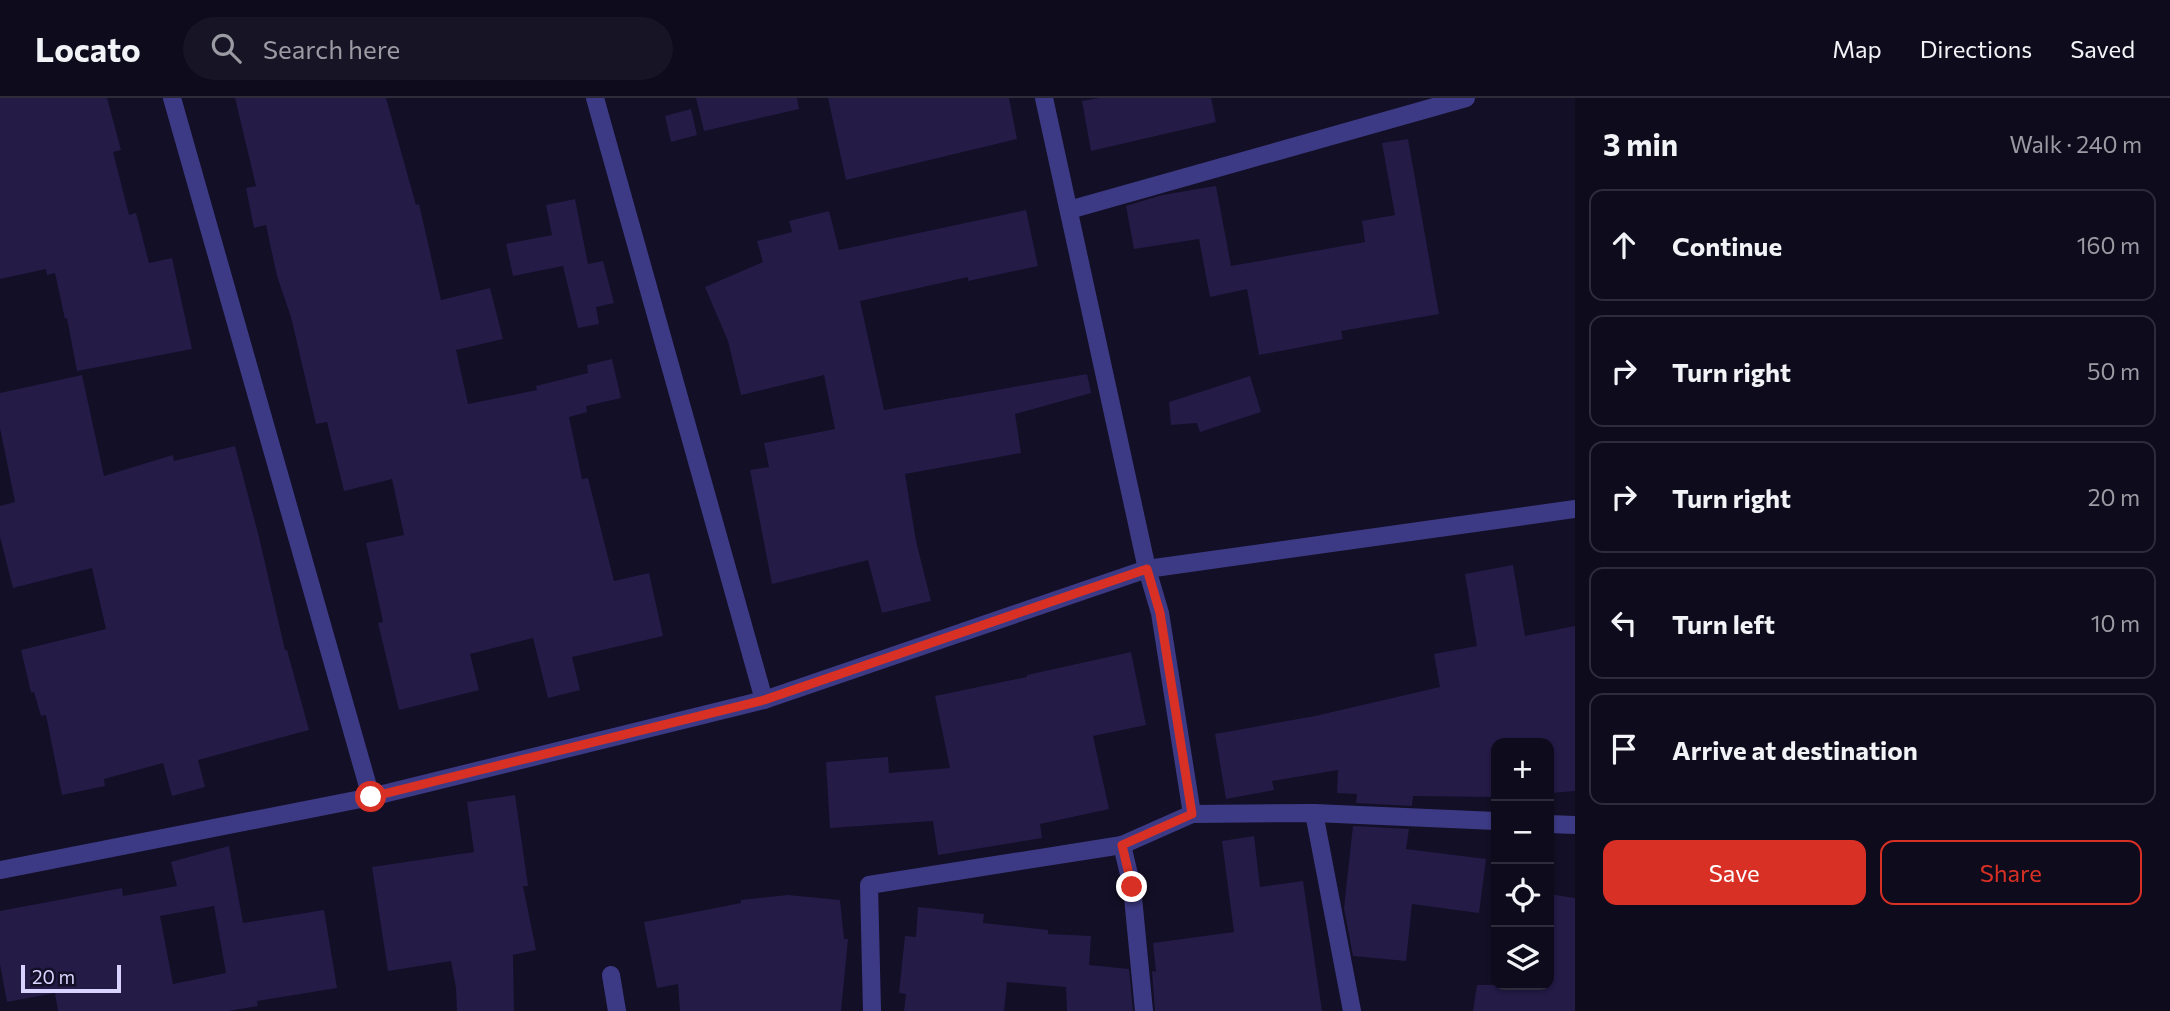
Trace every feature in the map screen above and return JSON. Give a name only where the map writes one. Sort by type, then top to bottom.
[{"type":"street","points":[[172,98],[371,797]]},
{"type":"street","points":[[595,98],[764,700]]},
{"type":"street","points":[[1044,98],[1147,569],[1160,613],[1192,814]]},
{"type":"street","points":[[1069,210],[1466,98]]},
{"type":"street","points":[[0,868],[371,797],[764,700],[1147,569],[1575,509]]},
{"type":"street","points":[[1314,813],[1352,1011]]},
{"type":"street","points":[[872,1011],[869,885],[1122,845],[1192,814],[1314,813],[1491,821]]},
{"type":"street","points":[[1554,824],[1575,825]]},
{"type":"street","points":[[1122,845],[1132,887],[1144,1011]]},
{"type":"street","points":[[611,975],[617,1011]]},
{"type":"building","points":[[0,98],[107,98],[121,150],[113,152],[129,215],[136,213],[149,263],[172,258],[192,349],[77,371],[55,273],[47,275],[46,269],[0,279]]},
{"type":"building","points":[[235,98],[386,98],[416,205],[419,204],[441,300],[490,288],[503,339],[456,350],[468,404],[537,390],[536,386],[588,373],[587,365],[612,359],[621,398],[586,406],[587,412],[569,417],[582,479],[588,478],[614,581],[649,573],[663,636],[572,657],[580,690],[548,698],[533,638],[470,654],[479,690],[399,710],[378,623],[383,622],[366,543],[404,535],[392,479],[344,491],[327,422],[316,424],[266,225],[254,228],[246,188],[256,186]]},
{"type":"building","points":[[696,98],[797,98],[799,109],[704,131]]},
{"type":"building","points":[[828,98],[1009,98],[1017,139],[846,180]]},
{"type":"building","points":[[1099,98],[1211,98],[1216,122],[1091,151],[1082,101]]},
{"type":"building","points":[[691,109],[697,135],[671,142],[665,116]]},
{"type":"building","points":[[1408,139],[1439,314],[1341,331],[1343,339],[1259,355],[1247,289],[1210,297],[1199,239],[1134,249],[1126,206],[1162,195],[1216,186],[1231,266],[1365,242],[1362,221],[1395,215],[1382,143]]},
{"type":"building","points":[[575,199],[588,264],[603,261],[614,303],[596,307],[599,324],[578,328],[563,266],[513,276],[506,244],[552,235],[546,205]]},
{"type":"building","points":[[1026,210],[1038,266],[968,281],[968,277],[860,301],[884,410],[1087,374],[1091,393],[1015,414],[1021,453],[905,474],[916,541],[931,601],[882,613],[868,560],[772,584],[750,470],[769,467],[764,443],[835,429],[824,375],[741,395],[728,341],[705,287],[763,262],[757,241],[792,232],[789,221],[829,211],[839,250]]},
{"type":"building","points":[[82,375],[104,476],[173,455],[174,461],[235,446],[285,650],[309,730],[198,760],[205,787],[172,796],[163,763],[104,779],[105,786],[62,795],[46,715],[41,716],[34,692],[31,692],[21,650],[106,629],[92,568],[13,588],[0,537],[0,506],[15,502],[0,428],[0,393]]},
{"type":"building","points":[[1250,376],[1261,412],[1200,432],[1197,423],[1171,425],[1169,402]]},
{"type":"building","points":[[1513,565],[1525,636],[1575,626],[1575,791],[1554,793],[1554,738],[1491,738],[1491,797],[1413,796],[1412,806],[1356,803],[1357,794],[1337,793],[1338,770],[1272,781],[1274,790],[1226,799],[1215,734],[1315,716],[1440,687],[1434,654],[1477,646],[1465,574]]},
{"type":"building","points":[[1131,652],[1146,725],[1093,736],[1109,809],[1040,824],[1042,838],[938,855],[933,821],[830,828],[826,762],[888,757],[889,773],[950,768],[935,696]]},
{"type":"building","points":[[515,795],[528,886],[523,886],[536,950],[513,955],[514,1011],[457,1011],[451,961],[388,971],[372,867],[474,852],[467,802]]},
{"type":"building","points":[[1353,826],[1409,829],[1406,849],[1486,859],[1479,913],[1412,904],[1406,961],[1353,956],[1344,908]]},
{"type":"building","points":[[1254,836],[1260,887],[1303,881],[1322,1011],[1155,1011],[1152,971],[1156,972],[1153,943],[1234,932],[1222,841]]},
{"type":"building","points":[[229,846],[243,923],[324,910],[337,988],[257,1001],[258,1006],[229,1011],[58,1011],[55,993],[7,1002],[0,964],[0,911],[122,888],[123,896],[177,886],[171,862]],"holes":[[[214,906],[226,973],[173,984],[160,916]]]},
{"type":"building","points":[[788,895],[840,900],[844,939],[848,939],[841,1011],[680,1011],[678,984],[657,988],[644,922],[741,903],[741,900]]},
{"type":"building","points":[[1554,895],[1575,898],[1575,1011],[1473,1011],[1477,985],[1491,985],[1491,990],[1554,990]]},
{"type":"building","points":[[918,907],[984,914],[983,923],[1048,930],[1048,934],[1091,936],[1089,965],[1129,969],[1133,1011],[1067,1011],[1066,987],[1007,982],[1004,1011],[904,1011],[906,994],[899,993],[905,936],[916,937]]},
{"type":"route","points":[[371,797],[764,700],[1147,569],[1160,613],[1192,814],[1122,845],[1132,887]]}]
